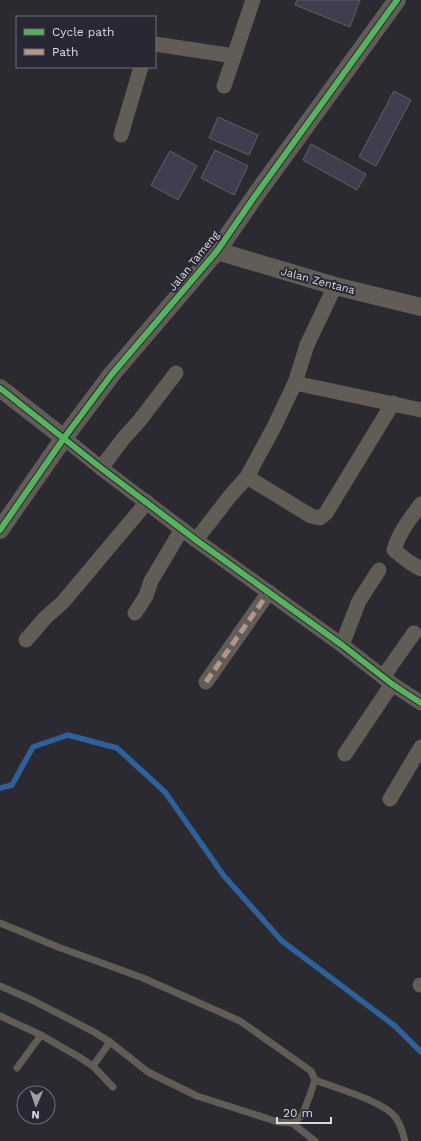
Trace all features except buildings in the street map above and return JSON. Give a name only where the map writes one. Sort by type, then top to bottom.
[{"type":"street","points":[[224,86],[253,0]]},
{"type":"street","name":"Jalan Tameng","points":[[0,530],[64,438],[112,374],[216,252],[396,0]]},
{"type":"street","points":[[156,44],[234,56]]},
{"type":"street","points":[[121,135],[141,68]]},
{"type":"street","name":"Jalan Zentana","points":[[216,252],[335,286],[421,307]]},
{"type":"street","points":[[196,540],[230,496],[247,477],[274,427],[295,383],[307,345],[335,286]]},
{"type":"street","points":[[101,468],[176,373]]},
{"type":"street","points":[[295,383],[421,410]]},
{"type":"street","points":[[0,388],[101,468],[196,540],[342,645],[387,681],[421,703]]},
{"type":"street","points":[[247,477],[311,516],[320,518],[326,513],[393,403]]},
{"type":"street","points":[[26,640],[45,618],[63,602],[146,502]]},
{"type":"street","points":[[421,504],[403,528],[394,550],[421,569]]},
{"type":"street","points":[[135,613],[146,596],[151,581],[182,529]]},
{"type":"street","points":[[342,645],[359,601],[379,570]]},
{"type":"street","points":[[206,682],[269,592]]},
{"type":"street","points":[[345,754],[414,633]]},
{"type":"street","points":[[390,799],[421,748]]},
{"type":"lane","points":[[0,923],[58,947],[143,978],[240,1021],[311,1071],[315,1080],[310,1095],[302,1116],[292,1123]]},
{"type":"lane","points":[[0,986],[32,1000],[94,1032],[110,1042],[148,1072],[197,1096],[278,1122],[292,1123],[315,1141]]},
{"type":"lane","points":[[0,1016],[41,1035],[93,1066],[113,1087]]},
{"type":"lane","points":[[17,1068],[41,1035]]},
{"type":"lane","points":[[93,1066],[110,1042]]},
{"type":"lane","points":[[315,1080],[380,1105],[395,1117],[402,1127],[405,1141]]},
{"type":"waterway","points":[[0,788],[12,785],[33,747],[68,735],[117,748],[165,792],[224,876],[282,941],[395,1026],[421,1052]]},
{"type":"marked path","points":[[206,682],[269,592]]},
{"type":"cycle path","points":[[0,530],[64,438],[112,374],[217,251],[397,0]]},
{"type":"cycle path","points":[[0,388],[101,468],[196,540],[342,645],[392,684],[421,703]]}]
